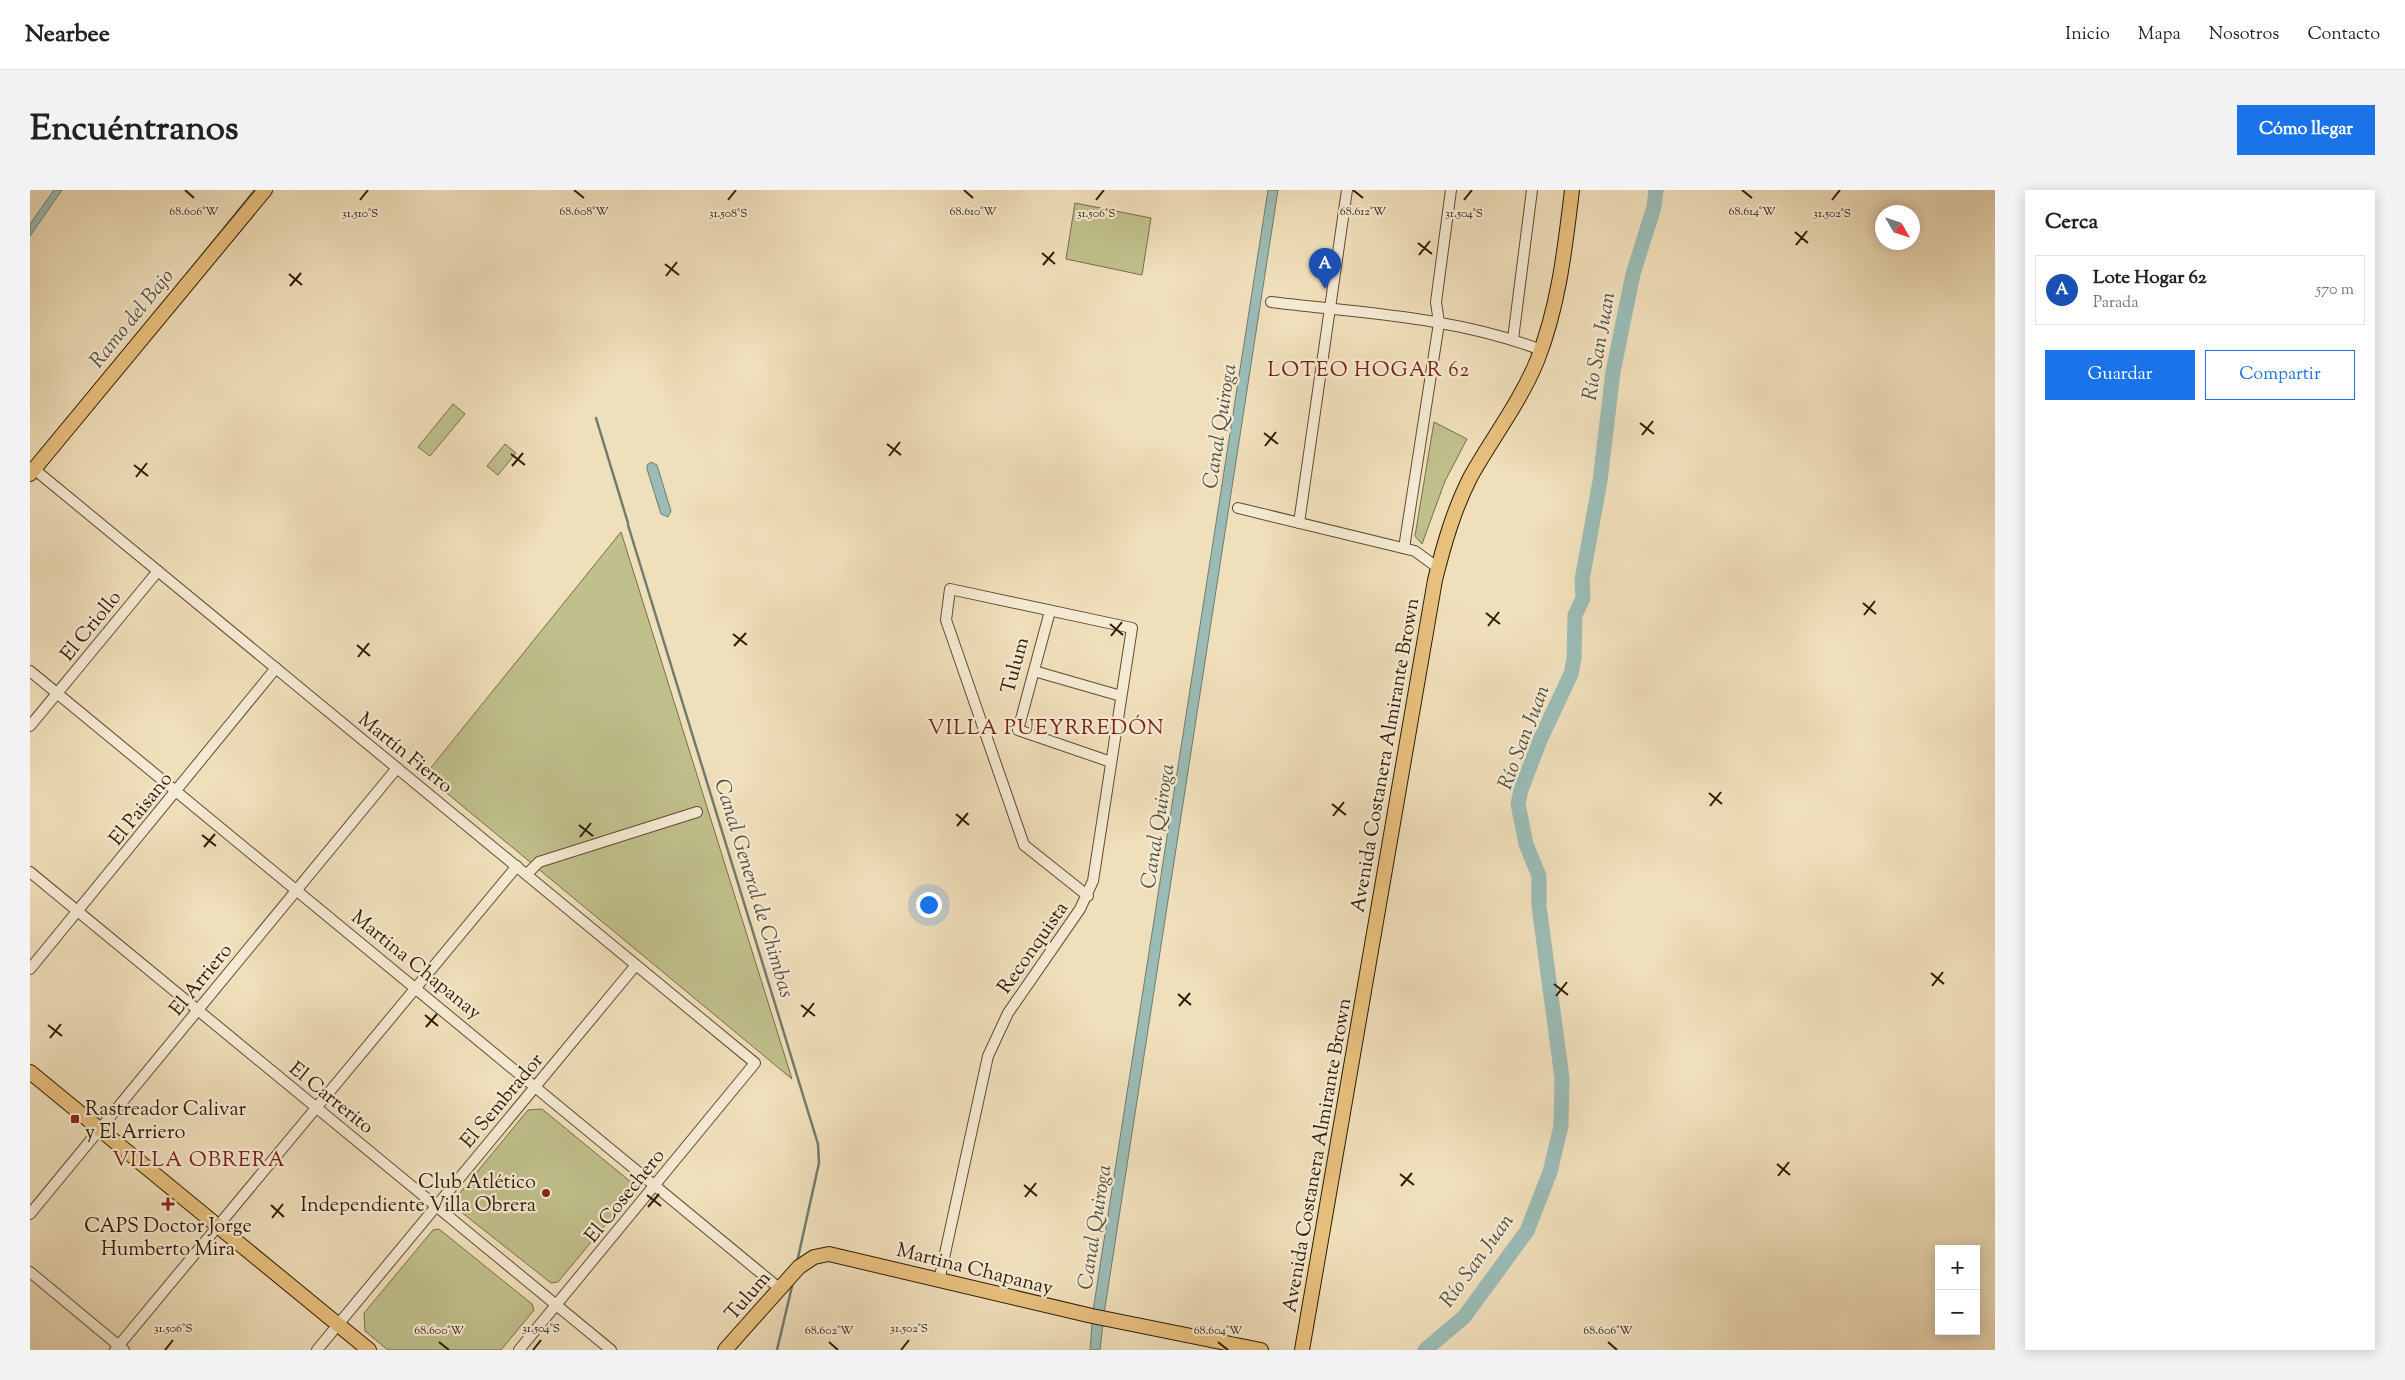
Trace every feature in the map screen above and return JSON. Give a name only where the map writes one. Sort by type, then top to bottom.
[{"type":"main road","points":[[32,472],[265,190]]},
{"type":"main road","name":"Avenida Costanera Almirante Brown","points":[[1302,1350],[1438,568],[1445,539],[1465,487],[1519,398],[1541,350],[1560,282],[1572,190]]},
{"type":"main road","points":[[30,1072],[369,1350]]},
{"type":"main road","name":"Martina Chapanay","points":[[796,1270],[814,1257],[836,1254],[1098,1317],[1261,1350]]},
{"type":"main road","name":"Tulum","points":[[725,1350],[796,1270]]},
{"type":"street","points":[[1299,523],[1347,190]]},
{"type":"street","points":[[1404,548],[1439,323],[1436,302],[1451,190]]},
{"type":"street","points":[[1513,339],[1532,190]]},
{"type":"street","points":[[1271,302],[1463,326],[1513,339],[1541,350]]},
{"type":"street","name":"Martín Fierro","points":[[32,472],[158,570],[755,1063]]},
{"type":"street","points":[[1238,508],[1415,551],[1438,568]]},
{"type":"street","name":"El Criollo","points":[[30,726],[158,570]]},
{"type":"street","points":[[1050,610],[950,589],[946,620],[1024,845],[1088,896]]},
{"type":"street","name":"Reconquista","points":[[940,1280],[988,1056],[1008,1013],[1088,896],[1093,881],[1132,628],[1050,610]]},
{"type":"street","name":"Tulum","points":[[1050,610],[1018,730],[1111,762]]},
{"type":"street","name":"El Paisano","points":[[30,969],[276,668]]},
{"type":"street","name":"Martina Chapanay","points":[[30,671],[779,1288]]},
{"type":"street","points":[[1034,671],[1122,696]]},
{"type":"street","name":"El Arriero","points":[[30,1214],[397,768]]},
{"type":"street","points":[[527,874],[539,862],[698,812]]},
{"type":"street","points":[[30,1272],[120,1348],[316,1107],[517,866]]},
{"type":"street","name":"El Carrerito","points":[[30,872],[612,1350]]},
{"type":"street","name":"El Sembrador","points":[[317,1350],[636,964]]},
{"type":"street","name":"El Cosechero","points":[[519,1350],[755,1063]]},
{"type":"green space","points":[[1075,203],[1151,218],[1142,275],[1066,259]]},
{"type":"green space","points":[[453,404],[465,414],[430,456],[418,447]]},
{"type":"green space","points":[[1434,422],[1467,439],[1445,481],[1422,544],[1415,536]]},
{"type":"green space","points":[[505,444],[516,453],[498,475],[487,466]]},
{"type":"green space","points":[[621,532],[792,1079],[425,775]]},
{"type":"green space","name":"Club Atlético Independiente Villa Obrera","points":[[542,1109],[637,1187],[558,1282],[551,1283],[456,1208],[455,1199],[528,1110]]},
{"type":"green space","points":[[439,1229],[532,1304],[534,1310],[501,1350],[388,1350],[365,1331],[364,1313],[433,1230]]},
{"type":"water","points":[[54,190],[62,190],[30,236],[30,224]]},
{"type":"water","points":[[1268,190],[1278,190],[1104,1314],[1100,1350],[1090,1350],[1093,1311]]},
{"type":"water","points":[[651,462],[657,465],[671,511],[668,517],[661,514],[647,469],[647,465]]},
{"type":"waterway","name":"Ramo del Bajo","points":[[179,284],[255,190]]},
{"type":"waterway","name":"Río San Juan","points":[[1425,1350],[1464,1317],[1527,1231],[1550,1172],[1561,1126],[1562,1078],[1539,906],[1539,876],[1526,844],[1518,804],[1521,790],[1540,740],[1571,674],[1574,658],[1575,615],[1583,598],[1582,580],[1600,481],[1613,372],[1633,274],[1654,207],[1656,190]]},
{"type":"waterway","name":"Canal General de Chimbas","points":[[596,418],[628,523]]},
{"type":"waterway","name":"Canal General de Chimbas","points":[[628,525],[818,1144],[819,1163],[797,1262]]},
{"type":"waterway","name":"Canal General de Chimbas","points":[[777,1350],[793,1282]]},
{"type":"place","name":"Lote Hogar 62","points":[[1325,289]]},
{"type":"place","name":"Rastreador Calivar y El Arriero","points":[[75,1119]]},
{"type":"place","name":"Club Atlético Independiente Villa Obrera","points":[[546,1193]]},
{"type":"place","name":"CAPS Doctor Jorge Humberto Mira","points":[[168,1204]]},
{"type":"district","name":"LOTEO HOGAR 62","points":[[1369,369]]},
{"type":"district","name":"VILLA PUEYRREDÓN","points":[[1046,727]]},
{"type":"district","name":"VILLA OBRERA","points":[[199,1159]]},
{"type":"water label","name":"Canal Quiroga","points":[[1219,426]]},
{"type":"water label","name":"Canal Quiroga","points":[[1157,826]]},
{"type":"water label","name":"Canal Quiroga","points":[[1094,1227]]}]
